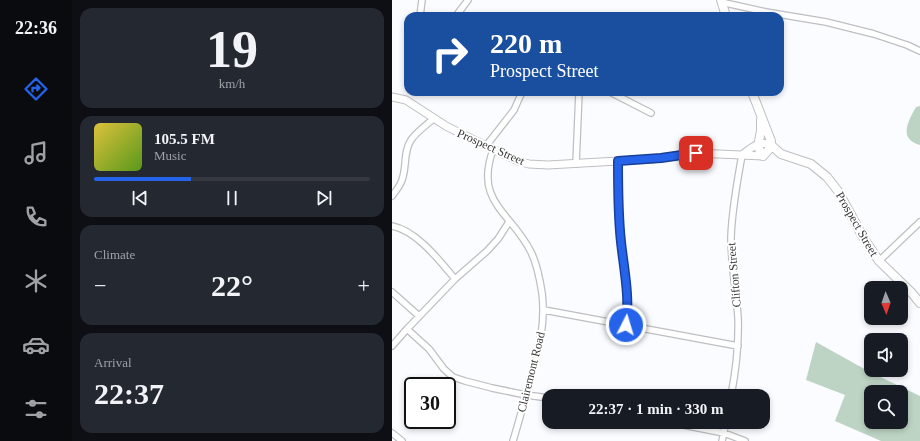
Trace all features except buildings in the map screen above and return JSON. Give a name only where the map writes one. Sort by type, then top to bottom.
[{"type":"main road","points":[[721,1],[725,12]]},
{"type":"main road","points":[[753,96],[766,128],[771,145],[763,156],[759,151],[758,144],[762,119]]},
{"type":"main road","name":"Prospect Street","points":[[771,145],[781,154],[811,164],[831,181],[879,261],[912,292],[920,303]]},
{"type":"main road","name":"Prospect Street","points":[[763,156],[788,157]]},
{"type":"street","points":[[420,12],[422,0]]},
{"type":"street","points":[[459,12],[468,0]]},
{"type":"street","points":[[721,1],[766,12]]},
{"type":"street","points":[[784,15],[826,22],[874,34],[920,51]]},
{"type":"street","name":"Prospect Street","points":[[392,96],[406,100],[451,129],[518,161],[529,164],[576,164],[657,158],[696,153],[763,156]]},
{"type":"street","points":[[490,148],[514,110],[520,96]]},
{"type":"street","points":[[576,164],[579,96]]},
{"type":"street","points":[[618,96],[651,113]]},
{"type":"street","points":[[392,196],[402,180],[407,152],[411,140],[434,118]]},
{"type":"street","points":[[742,155],[758,144],[764,143],[771,145]]},
{"type":"street","name":"Clairemont Road","points":[[490,148],[488,182],[491,193],[498,207],[523,239],[531,252],[542,291],[544,310],[541,343],[514,441]]},
{"type":"street","name":"Clifton Street","points":[[733,389],[738,346],[738,317],[731,238],[733,208],[742,155]]},
{"type":"street","points":[[618,161],[619,223],[628,308],[626,325]]},
{"type":"street","points":[[392,346],[455,279],[487,251],[498,239],[509,222]]},
{"type":"street","points":[[879,261],[920,222]]},
{"type":"street","points":[[392,226],[398,227],[414,237],[433,254],[455,279]]},
{"type":"street","points":[[392,292],[420,316]]},
{"type":"street","points":[[544,310],[738,346]]},
{"type":"street","points":[[407,329],[429,349],[444,369],[453,377],[526,395],[542,397]]},
{"type":"street","points":[[704,429],[724,433],[745,441]]},
{"type":"street","points":[[722,441],[725,429]]},
{"type":"street","points":[[392,433],[402,441]]},
{"type":"green space","points":[[920,106],[920,145],[913,142],[909,138],[907,129],[910,118],[916,107]]},
{"type":"green space","points":[[816,342],[864,369],[864,377],[880,377],[897,385],[864,385],[864,429],[908,429],[908,390],[920,396],[920,441],[881,441],[835,421],[845,395],[806,380]]},
{"type":"route","points":[[626,325],[628,308],[620,241],[618,161],[661,158],[696,153]]}]
